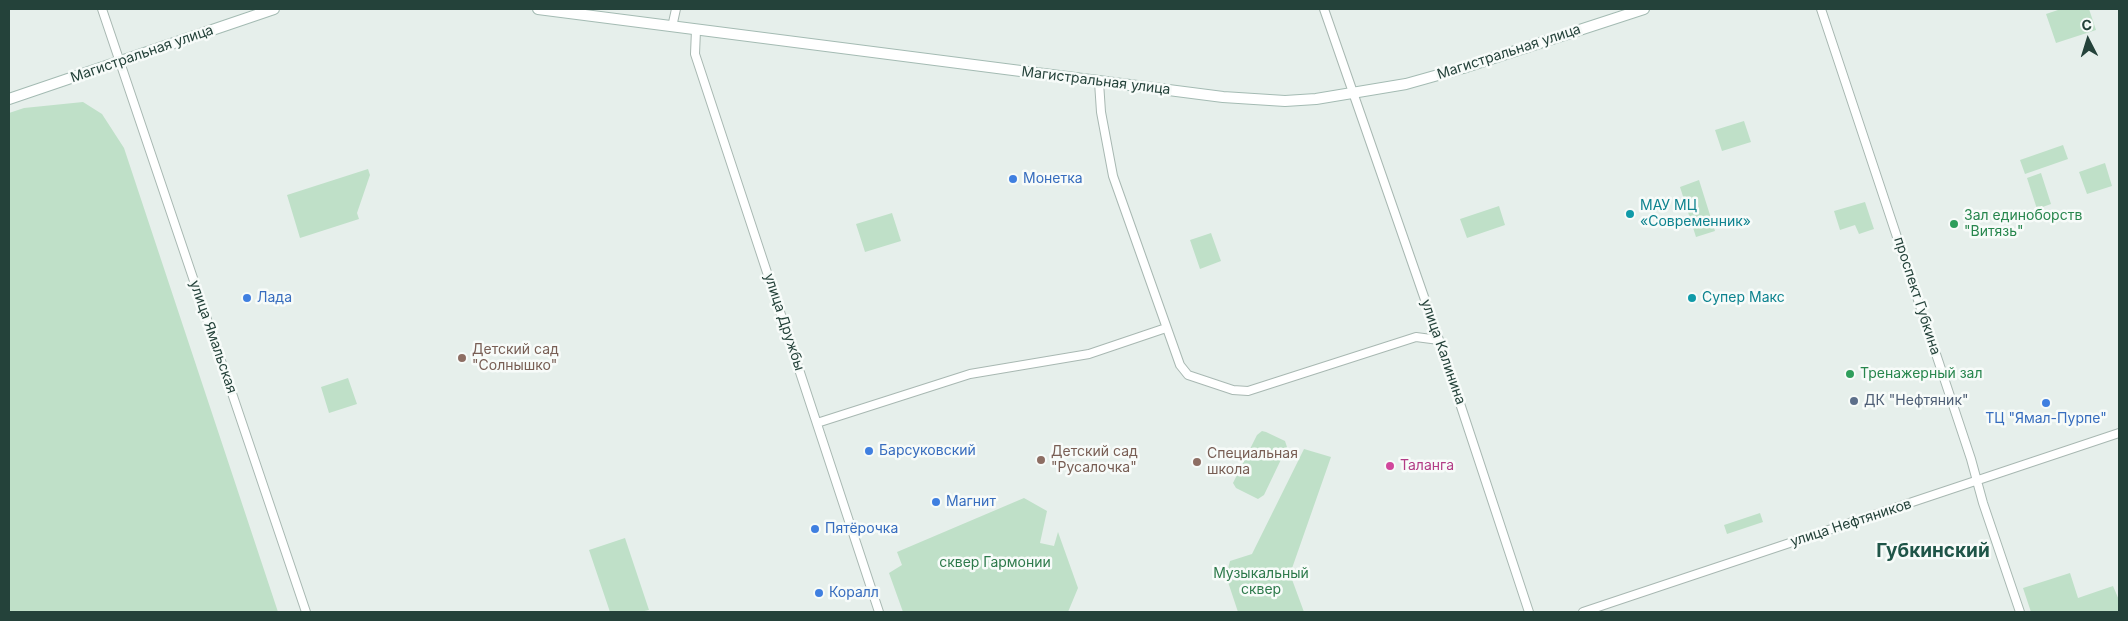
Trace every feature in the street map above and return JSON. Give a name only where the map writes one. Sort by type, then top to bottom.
[{"type":"main road","name":"Магистральная улица","points":[[9,99],[274,9]]},
{"type":"main road","name":"Магистральная улица","points":[[538,9],[1099,82],[1254,100],[1285,101],[1353,94],[1434,76],[1644,9]]},
{"type":"street","name":"улица Ямальская","points":[[102,9],[306,612]]},
{"type":"street","points":[[672,27],[676,9]]},
{"type":"street","name":"улица Калинина","points":[[1324,9],[1439,340],[1529,612]]},
{"type":"street","name":"проспект Губкина","points":[[1822,9],[1972,459],[1977,482],[2020,612]]},
{"type":"street","name":"улица Дружбы","points":[[696,30],[695,54],[879,612]]},
{"type":"street","points":[[1099,82],[1101,112],[1110,166],[1166,328],[1180,365],[1188,375],[1240,391],[1256,389],[1416,337],[1439,340]]},
{"type":"street","points":[[817,423],[970,374],[1089,354],[1166,328]]},
{"type":"street","name":"улица Нефтяников","points":[[1584,612],[2119,433]]},
{"type":"green space","points":[[2061,9],[2089,9],[2096,30],[2056,43],[2046,14]]},
{"type":"green space","points":[[83,102],[102,114],[124,148],[278,612],[9,612],[9,113],[24,108]]},
{"type":"green space","points":[[1744,121],[1751,142],[1722,151],[1715,130]]},
{"type":"green space","points":[[2063,145],[2068,159],[2025,174],[2020,160]]},
{"type":"green space","points":[[2105,163],[2112,186],[2087,194],[2079,172]]},
{"type":"green space","points":[[368,169],[370,175],[357,213],[359,219],[300,238],[287,195]]},
{"type":"green space","points":[[2041,173],[2051,204],[2037,209],[2027,178]]},
{"type":"green space","points":[[1699,180],[1715,231],[1696,237],[1680,187]]},
{"type":"green space","points":[[1865,202],[1874,229],[1859,234],[1855,225],[1840,230],[1834,211]]},
{"type":"green space","points":[[1499,206],[1505,225],[1467,238],[1460,219]]},
{"type":"green space","points":[[892,213],[901,241],[865,252],[856,224]]},
{"type":"green space","points":[[1211,233],[1221,261],[1200,269],[1190,240]]},
{"type":"green space","points":[[348,378],[357,404],[329,413],[321,387]]},
{"type":"green space","points":[[1262,431],[1285,441],[1287,447],[1264,495],[1258,499],[1236,488],[1233,483],[1257,435]]},
{"type":"green space","name":"Музыкальный сквер","points":[[1304,449],[1331,457],[1290,574],[1304,612],[1238,612],[1226,576],[1230,561],[1252,554]]},
{"type":"green space","name":"сквер Гармонии","points":[[1024,498],[1047,511],[1040,543],[1054,546],[1058,532],[1078,588],[1068,612],[903,612],[889,573],[902,565],[897,552]]},
{"type":"green space","points":[[1760,513],[1763,522],[1727,534],[1724,525]]},
{"type":"green space","points":[[625,538],[649,610],[640,612],[610,612],[589,550]]},
{"type":"green space","points":[[2070,573],[2078,598],[2113,586],[2119,600],[2119,612],[2031,612],[2023,588]]},
{"type":"place","name":"Монетка","points":[[1013,179]]},
{"type":"place","name":"МАУ МЦ «Современник»","points":[[1630,214]]},
{"type":"place","name":"Зал единоборств \"Витязь\"","points":[[1954,224]]},
{"type":"place","name":"Лада","points":[[247,298]]},
{"type":"place","name":"Супер Макс","points":[[1692,298]]},
{"type":"place","name":"Детский сад \"Солнышко\"","points":[[462,358]]},
{"type":"place","name":"Тренажерный зал","points":[[1850,374]]},
{"type":"place","name":"ДК \"Нефтяник\"","points":[[1854,401]]},
{"type":"place","name":"ТЦ \"Ямал-Пурпе\"","points":[[2046,403]]},
{"type":"place","name":"Барсуковский","points":[[869,451]]},
{"type":"place","name":"Детский сад \"Русалочка\"","points":[[1041,460]]},
{"type":"place","name":"Специальная школа","points":[[1197,462]]},
{"type":"place","name":"Таланга","points":[[1390,466]]},
{"type":"place","name":"Магнит","points":[[936,502]]},
{"type":"place","name":"Пятёрочка","points":[[815,529]]},
{"type":"place","name":"Коралл","points":[[819,593]]},
{"type":"district","name":"Губкинский","points":[[1933,551]]}]
